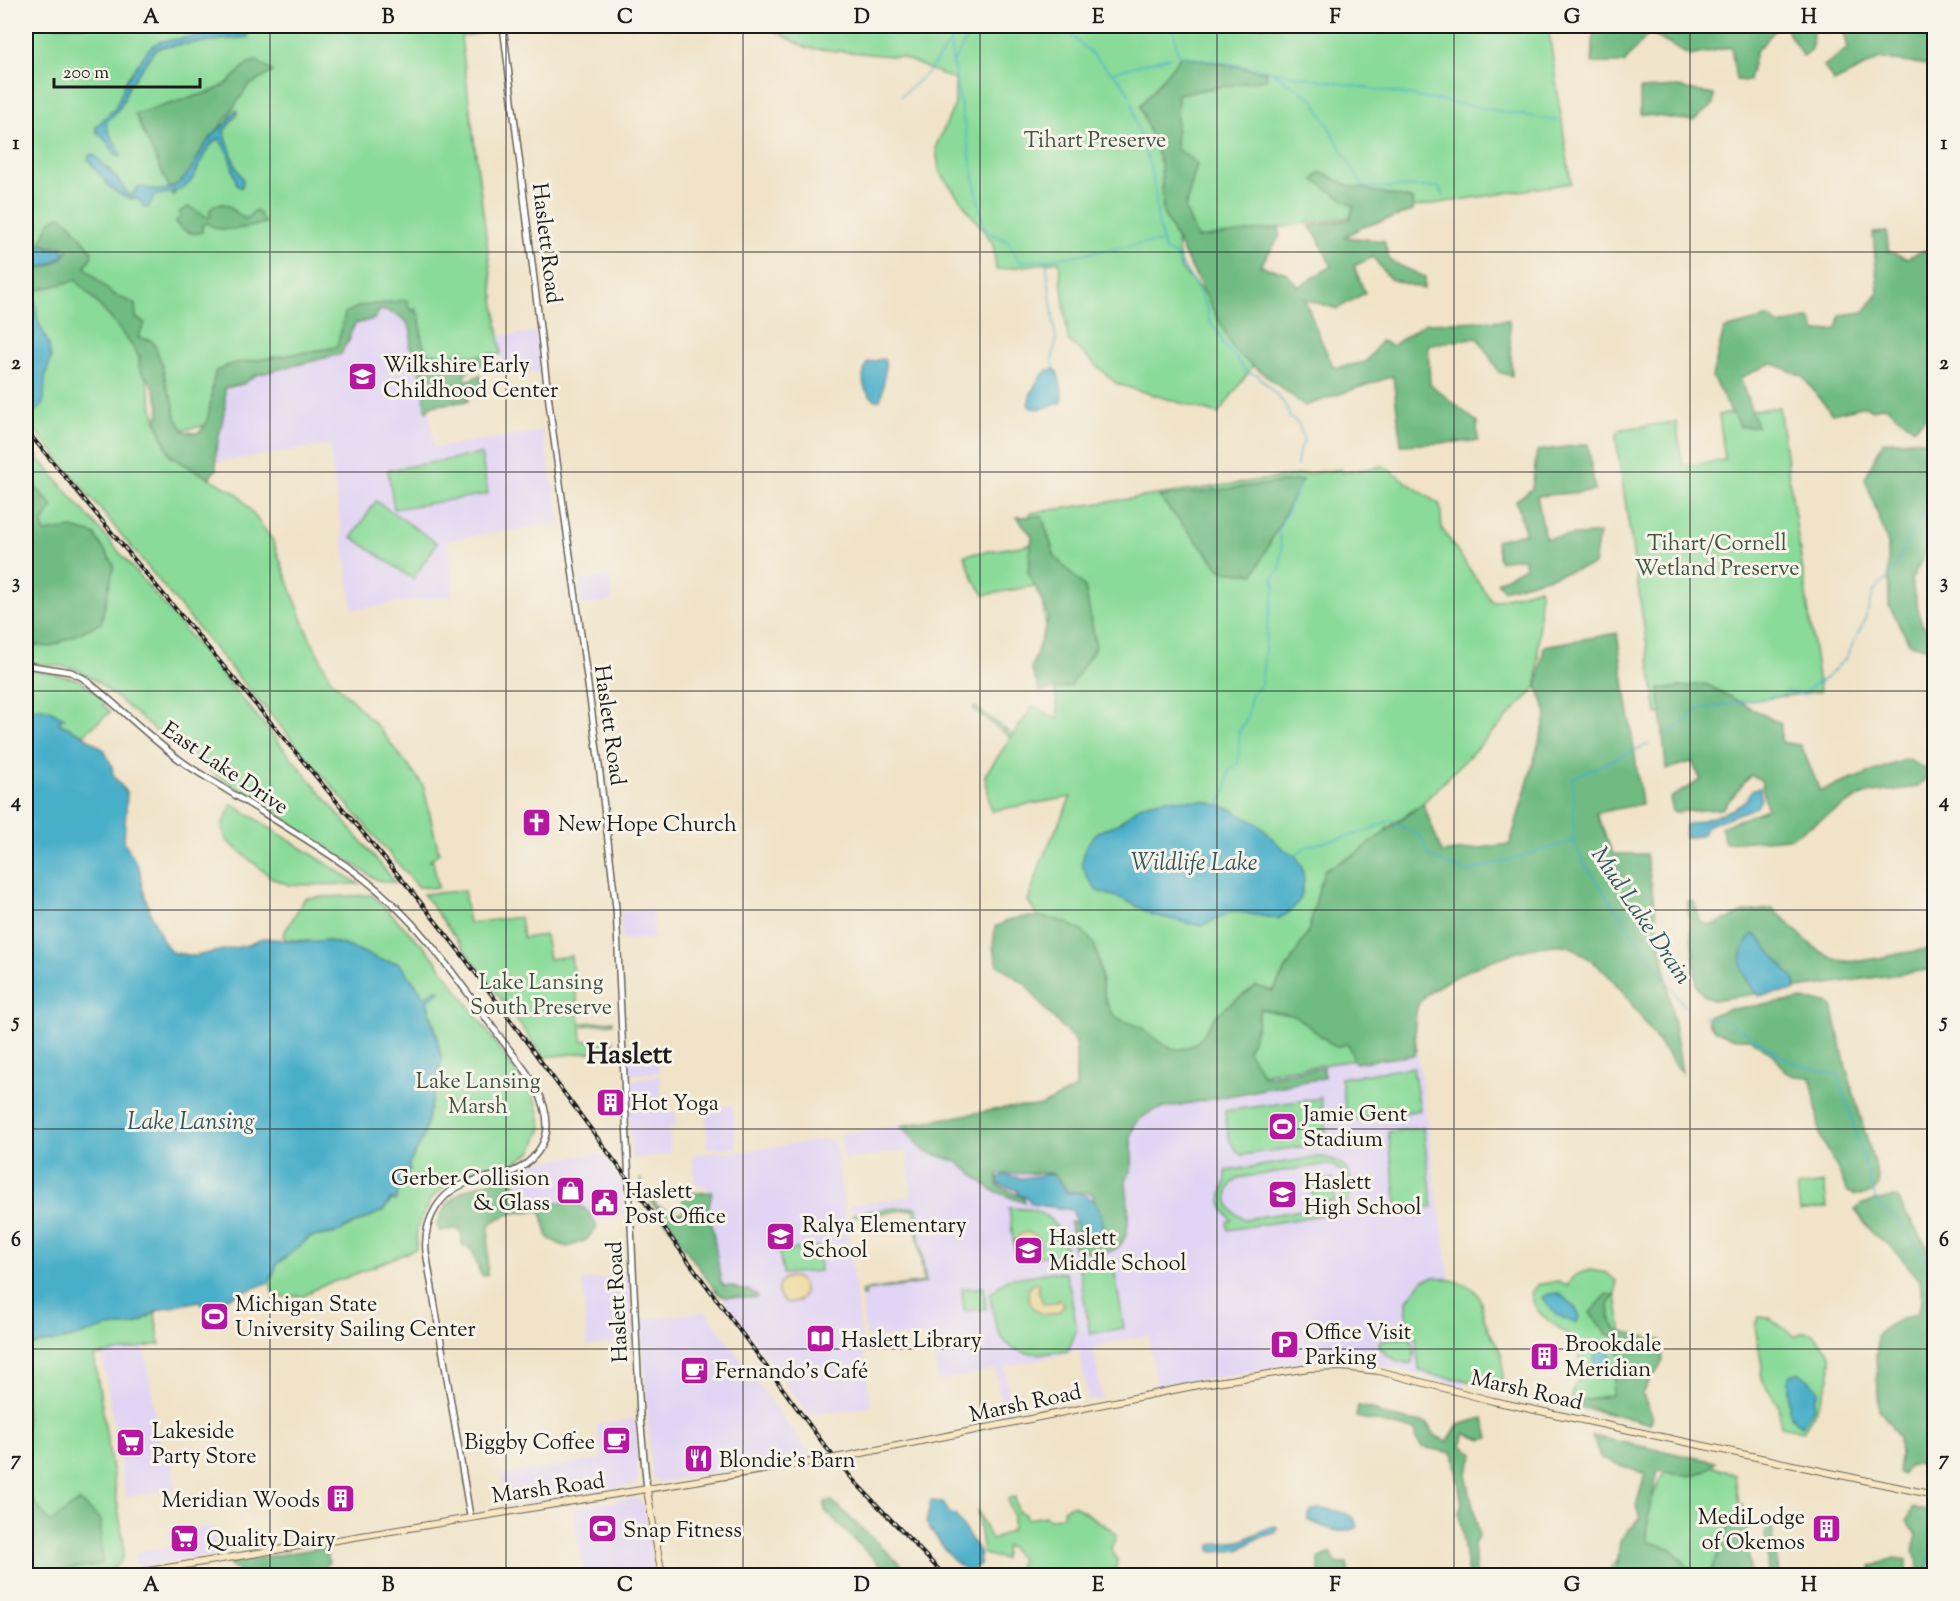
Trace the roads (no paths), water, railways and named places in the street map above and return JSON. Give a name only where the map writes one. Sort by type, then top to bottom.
[{"type":"main road","name":"Marsh Road","points":[[118,1575],[852,1455],[930,1441],[1184,1387],[1291,1370],[1342,1367],[1379,1371],[1493,1401],[1935,1495]]},
{"type":"main road","name":"Haslett Road","points":[[647,1490],[662,1575]]},
{"type":"street","name":"Haslett Road","points":[[502,26],[616,908],[640,1416],[647,1490]]},
{"type":"street","name":"East Lake Drive","points":[[26,665],[71,672],[83,678],[181,761],[328,854],[376,889],[407,917],[447,965],[526,1073],[542,1100],[547,1134],[534,1156],[512,1172],[468,1182],[449,1192],[435,1208],[426,1232],[426,1252],[445,1375],[471,1516]]},
{"type":"water","points":[[228,32],[247,33],[248,37],[162,47],[155,50],[129,86],[121,106],[106,123],[121,156],[118,157],[96,131],[96,127],[116,106],[127,79],[149,49],[158,42]]},
{"type":"water","points":[[237,110],[237,114],[224,131],[236,167],[243,179],[242,187],[237,185],[229,156],[219,138],[206,152],[195,175],[186,186],[154,196],[148,208],[144,207],[138,199],[122,196],[115,191],[88,159],[93,154],[118,179],[128,195],[132,195],[138,187],[166,189],[183,180],[210,138]]},
{"type":"water","points":[[40,245],[49,249],[62,248],[66,254],[49,265],[26,271],[26,248]]},
{"type":"water","points":[[27,286],[34,289],[38,321],[49,345],[51,358],[45,378],[44,401],[35,411],[26,408],[30,383],[27,369],[29,323]]},
{"type":"water","points":[[885,360],[884,380],[880,400],[877,401],[868,394],[863,380],[867,363]]},
{"type":"water","points":[[1055,369],[1061,386],[1061,403],[1041,409],[1031,408],[1028,404],[1035,386],[1047,370]]},
{"type":"water","name":"Lake Lansing","points":[[48,709],[64,718],[59,723],[83,735],[104,750],[112,766],[113,775],[127,793],[124,841],[140,870],[141,883],[150,912],[163,941],[171,952],[195,956],[248,945],[264,938],[305,942],[327,940],[356,949],[380,960],[399,963],[425,997],[436,989],[440,991],[427,1001],[442,1058],[423,1138],[408,1166],[410,1169],[395,1201],[391,1199],[383,1211],[340,1232],[310,1237],[277,1264],[270,1282],[217,1302],[216,1305],[201,1305],[199,1301],[157,1311],[135,1325],[107,1327],[72,1338],[26,1346],[26,710]]},
{"type":"water","points":[[1760,788],[1761,799],[1757,807],[1707,826],[1703,834],[1685,837],[1685,825],[1734,809],[1745,801],[1753,789]]},
{"type":"water","name":"Wildlife Lake","points":[[1166,799],[1204,801],[1231,809],[1259,825],[1283,849],[1295,855],[1301,864],[1304,879],[1301,898],[1290,912],[1278,919],[1233,911],[1202,926],[1153,915],[1123,899],[1097,891],[1086,875],[1082,863],[1086,846],[1097,832],[1117,824],[1143,804]]},
{"type":"water","points":[[1753,934],[1792,977],[1796,990],[1758,996],[1741,966],[1746,943]]},
{"type":"water","points":[[1052,1174],[1067,1193],[1084,1194],[1095,1202],[1101,1216],[1102,1233],[1092,1242],[1081,1234],[1072,1210],[1031,1204],[1029,1199],[1018,1194],[1017,1190],[999,1184],[998,1180],[1003,1175],[1022,1178]]},
{"type":"water","points":[[1557,1293],[1576,1309],[1580,1317],[1576,1323],[1556,1314],[1542,1297]]},
{"type":"water","points":[[1608,1344],[1611,1365],[1605,1377],[1597,1377],[1593,1361],[1599,1346]]},
{"type":"water","points":[[1799,1372],[1818,1388],[1819,1392],[1814,1407],[1802,1426],[1792,1418],[1789,1404],[1789,1376]]},
{"type":"water","points":[[931,1500],[943,1503],[950,1514],[955,1515],[979,1551],[980,1564],[969,1573],[951,1558],[926,1523]]},
{"type":"water","points":[[1319,1509],[1348,1515],[1358,1527],[1339,1531],[1308,1520],[1308,1514],[1312,1510]]},
{"type":"water","points":[[1275,1526],[1278,1528],[1275,1533],[1258,1538],[1239,1550],[1213,1552],[1210,1550],[1210,1546],[1214,1544],[1239,1541]]},
{"type":"waterway","points":[[948,26],[983,226],[989,233],[1008,241],[1019,261],[1046,260]]},
{"type":"waterway","points":[[953,63],[974,26]]},
{"type":"waterway","points":[[1061,26],[1121,81],[1130,95]]},
{"type":"waterway","points":[[1173,26],[1178,55],[1558,121]]},
{"type":"waterway","points":[[901,96],[928,72],[949,44]]},
{"type":"waterway","points":[[1113,72],[1170,57]]},
{"type":"waterway","points":[[1272,72],[1313,99],[1363,187],[1439,187],[1444,196]]},
{"type":"waterway","points":[[1132,101],[1137,127],[1150,166],[1164,249],[1174,254],[1179,260],[1200,293],[1208,312],[1209,321],[1220,335],[1224,346],[1247,373],[1258,375],[1285,405],[1290,418],[1298,423],[1304,441],[1299,450],[1297,466]]},
{"type":"waterway","points":[[1055,369],[1052,361],[1056,341],[1046,260],[1161,243]]},
{"type":"waterway","points":[[1219,805],[1226,791],[1229,771],[1239,763],[1239,731],[1247,718],[1251,696],[1261,685],[1268,620],[1275,586],[1273,578],[1280,569],[1282,549],[1278,530],[1299,486],[1299,480]]},
{"type":"waterway","points":[[1664,738],[1699,709],[1781,696],[1787,691],[1804,695],[1812,686],[1825,679],[1845,659],[1864,622],[1874,591],[1890,576],[1919,518],[1934,512]]},
{"type":"waterway","points":[[1295,855],[1308,846],[1361,833],[1391,820],[1421,837],[1430,857],[1466,872],[1574,841],[1572,778],[1649,744]]},
{"type":"waterway","name":"Mud Lake Drain","points":[[1574,842],[1585,865],[1685,1007]]},
{"type":"waterway","name":"Mud Lake Drain","points":[[1704,1017],[1729,1022],[1791,1062],[1839,1076],[1875,1198],[1882,1208],[1898,1220],[1934,1271]]},
{"type":"waterway","name":"Mud Lake Drain","points":[[1934,1355],[1926,1375],[1934,1458]]},
{"type":"waterway","name":"Mud Lake Drain","points":[[1928,1576],[1934,1524]]},
{"type":"railway","points":[[26,430],[410,889],[463,956],[825,1446],[854,1481],[945,1576]]},
{"type":"place","name":"Wilkshire Early Childhood Center","points":[[362,377]]},
{"type":"place","name":"New Hope Church","points":[[537,823]]},
{"type":"place","name":"Hot Yoga","points":[[610,1102]]},
{"type":"place","name":"Jamie Gent Stadium","points":[[1282,1126]]},
{"type":"place","name":"Gerber Collision & Glass","points":[[571,1190]]},
{"type":"place","name":"Haslett High School","points":[[1283,1194]]},
{"type":"place","name":"Haslett Post Office","points":[[604,1203]]},
{"type":"place","name":"Ralya Elementary School","points":[[781,1237]]},
{"type":"place","name":"Haslett Middle School","points":[[1028,1250]]},
{"type":"place","name":"Michigan State University Sailing Center","points":[[214,1316]]},
{"type":"place","name":"Haslett Library","points":[[820,1339]]},
{"type":"place","name":"Office Visit Parking","points":[[1284,1344]]},
{"type":"place","name":"Brookdale Meridian","points":[[1544,1356]]},
{"type":"place","name":"Fernando's Café","points":[[694,1370]]},
{"type":"place","name":"Biggby Coffee","points":[[616,1441]]},
{"type":"place","name":"Lakeside Party Store","points":[[131,1443]]},
{"type":"place","name":"Blondie's Barn","points":[[698,1459]]},
{"type":"place","name":"Meridian Woods","points":[[341,1499]]},
{"type":"place","name":"Snap Fitness","points":[[602,1529]]},
{"type":"place","name":"MediLodge of Okemos","points":[[1826,1529]]},
{"type":"place","name":"Quality Dairy","points":[[185,1538]]},
{"type":"district","name":"Haslett","points":[[629,1053]]},
{"type":"park label","name":"Tihart Preserve","points":[[1095,139]]},
{"type":"park label","name":"Tihart/Cornell Wetland Preserve","points":[[1717,554]]},
{"type":"park label","name":"Lake Lansing South Preserve","points":[[541,994]]},
{"type":"park label","name":"Lake Lansing Marsh","points":[[478,1092]]}]
